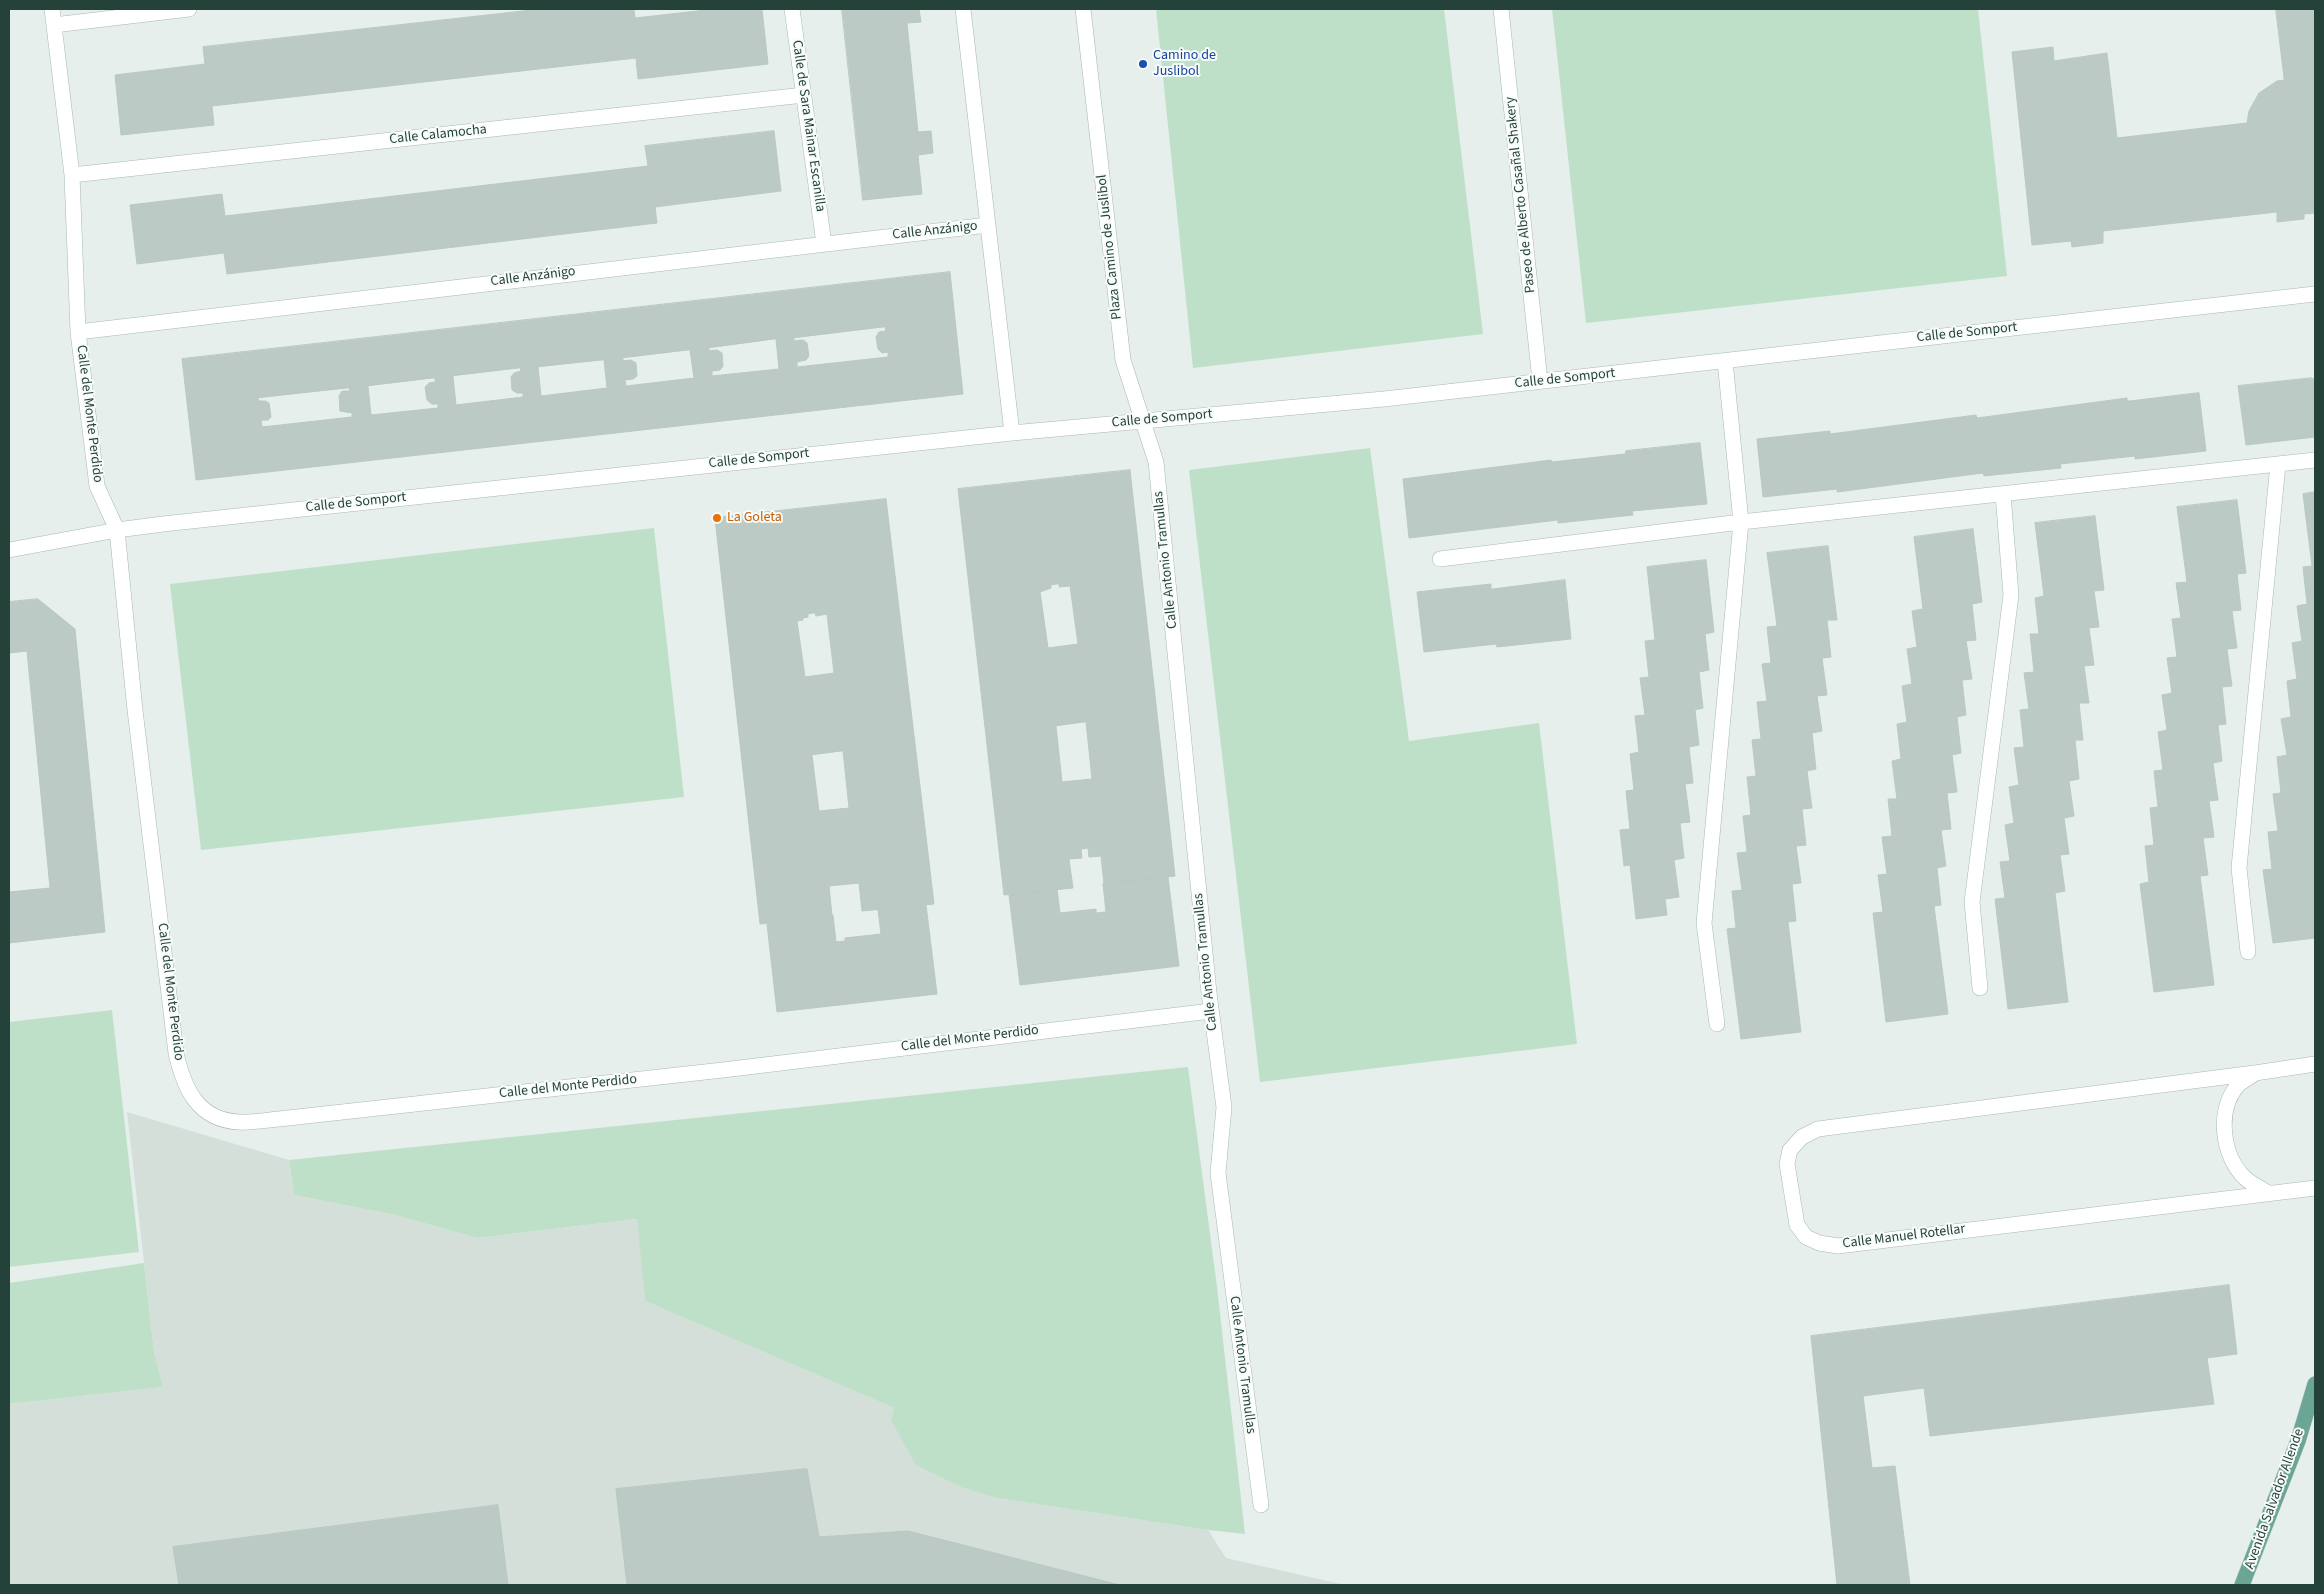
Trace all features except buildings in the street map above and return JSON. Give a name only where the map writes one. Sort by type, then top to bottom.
[{"type":"main road","name":"Avenida Salvador Allende","points":[[2242,1585],[2298,1441],[2315,1384]]},
{"type":"street","name":"Calle del Monte Perdido","points":[[52,9],[72,175],[78,332],[97,486],[117,530],[135,710],[176,1053],[181,1076],[193,1100],[215,1116],[238,1122],[333,1114],[1211,1011]]},
{"type":"street","points":[[54,25],[190,9]]},
{"type":"street","name":"Calle de Sara Mainar Escanilla","points":[[792,9],[824,244]]},
{"type":"street","points":[[963,9],[1012,433]]},
{"type":"street","name":"Plaza Camino de Juslibol","points":[[1082,9],[1123,360],[1142,420]]},
{"type":"street","name":"Paseo de Alberto Casañal Shakery","points":[[1501,9],[1540,381]]},
{"type":"street","name":"Calle Calamocha","points":[[72,175],[804,95]]},
{"type":"street","name":"Calle Anzánigo","points":[[78,332],[988,225]]},
{"type":"street","name":"Calle de Somport","points":[[9,550],[117,530],[660,469],[1142,420],[1384,399],[2315,294]]},
{"type":"street","points":[[1717,1024],[1704,923],[1741,522],[1725,361]]},
{"type":"street","name":"Calle Antonio Tramullas","points":[[1142,420],[1156,462],[1211,1011],[1224,1107],[1218,1173],[1261,1505]]},
{"type":"street","points":[[1440,559],[1741,522],[2315,460]]},
{"type":"street","points":[[2248,952],[2239,868],[2278,464]]},
{"type":"street","points":[[1980,988],[1972,902],[2011,595],[2003,494]]},
{"type":"street","name":"Calle Manuel Rotellar","points":[[2315,1064],[1818,1128],[1802,1137],[1790,1150],[1787,1164],[1797,1225],[1806,1237],[1819,1243],[1838,1246],[2315,1188]]},
{"type":"street","points":[[2255,1073],[2238,1085],[2229,1101],[2225,1142],[2232,1159],[2245,1178],[2268,1193]]},
{"type":"shaded area","points":[[127,1112],[289,1160],[294,1195],[395,1215],[477,1238],[638,1219],[645,1301],[894,1408],[997,1498],[1208,1530],[1226,1558],[1345,1585],[9,1585],[9,1404],[163,1387],[154,1351]]},
{"type":"green space","points":[[1156,9],[1444,9],[1483,334],[1193,368]]},
{"type":"green space","points":[[1552,9],[1978,9],[2007,276],[1586,323]]},
{"type":"green space","points":[[1370,448],[1409,741],[1539,723],[1577,1044],[1260,1082],[1189,470]]},
{"type":"green space","points":[[654,528],[684,797],[201,850],[170,584]]},
{"type":"green space","points":[[112,1010],[139,1252],[9,1267],[9,1022]]},
{"type":"green space","points":[[1188,1067],[1217,1287],[1245,1534],[997,1498],[961,1487],[916,1465],[891,1420],[894,1408],[645,1301],[637,1219],[477,1238],[395,1215],[294,1195],[289,1160]]},
{"type":"green space","points":[[144,1263],[154,1351],[163,1387],[9,1404],[9,1283]]},
{"type":"place","name":"Camino de Juslibol","points":[[1143,64]]},
{"type":"place","name":"La Goleta","points":[[717,518]]}]
